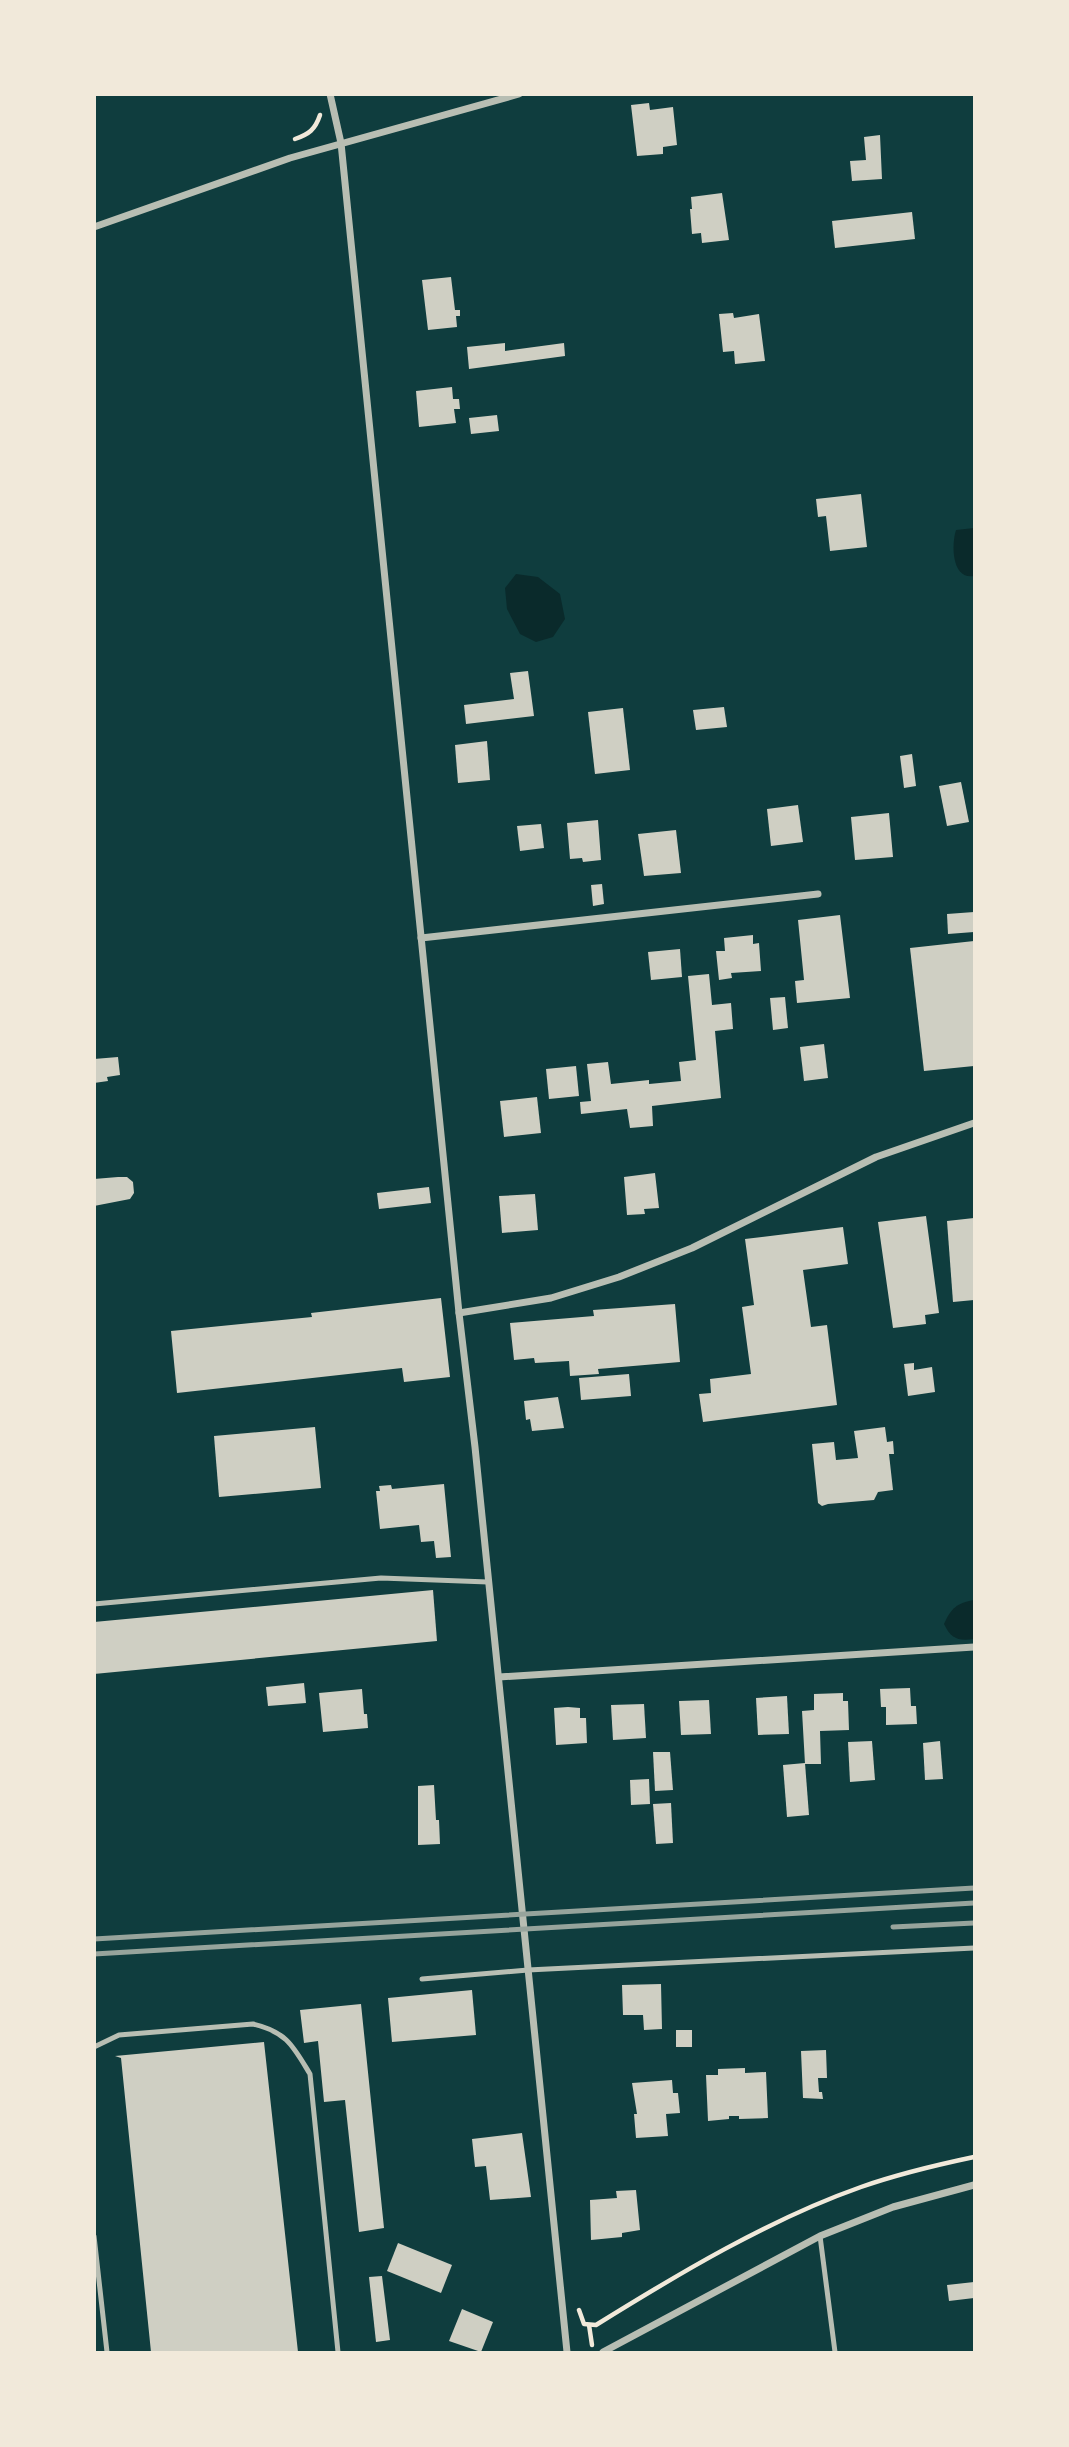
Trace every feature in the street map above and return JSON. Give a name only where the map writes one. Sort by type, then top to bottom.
[{"type":"street","points":[[330,94],[341,143],[567,2353]]},
{"type":"street","points":[[94,227],[290,158],[519,94]]},
{"type":"street","points":[[421,938],[818,894]]},
{"type":"street","points":[[459,1313],[551,1298],[620,1277],[692,1248],[876,1157],[975,1123]]},
{"type":"street","points":[[499,1677],[975,1647]]},
{"type":"street","points":[[603,2353],[820,2236],[894,2207],[975,2185]]},
{"type":"lane","points":[[94,1604],[381,1578],[488,1581]]},
{"type":"lane","points":[[422,1979],[528,1970],[975,1948]]},
{"type":"lane","points":[[94,2048],[119,2035],[253,2024],[273,2029],[290,2041],[310,2074],[338,2353]]},
{"type":"lane","points":[[94,2236],[107,2353]]},
{"type":"lane","points":[[820,2236],[835,2353]]},
{"type":"path","points":[[291,141],[309,134],[317,125],[321,111]]},
{"type":"path","points":[[563,2311],[579,2310],[584,2324],[596,2325],[669,2280],[804,2211],[872,2184],[920,2169],[975,2157]]},
{"type":"path","points":[[589,2325],[593,2353]]},
{"type":"water","points":[[974,528],[974,576],[967,576],[957,567],[954,537],[956,530]]},
{"type":"water","points":[[516,574],[538,577],[560,594],[565,619],[553,637],[536,642],[520,634],[507,609],[505,588]]},
{"type":"water","points":[[974,1600],[974,1639],[956,1638],[944,1624],[955,1607]]},
{"type":"building","points":[[649,103],[650,110],[673,107],[677,145],[663,147],[663,154],[637,156],[631,105]]},
{"type":"building","points":[[880,135],[882,179],[852,181],[850,161],[866,160],[864,137]]},
{"type":"building","points":[[722,193],[729,240],[702,243],[701,233],[692,234],[691,197]]},
{"type":"building","points":[[912,212],[915,239],[835,248],[832,221]]},
{"type":"building","points":[[451,277],[455,310],[460,310],[460,316],[456,316],[457,327],[428,330],[422,280]]},
{"type":"building","points":[[733,313],[734,318],[759,314],[765,361],[735,364],[734,351],[723,352],[719,314]]},
{"type":"building","points":[[505,343],[505,351],[564,343],[565,356],[469,369],[467,347]]},
{"type":"building","points":[[452,387],[453,399],[459,399],[460,409],[454,409],[456,423],[419,427],[416,391]]},
{"type":"building","points":[[497,415],[499,431],[471,434],[469,418]]},
{"type":"building","points":[[861,494],[867,547],[830,551],[826,516],[818,517],[816,499]]},
{"type":"building","points":[[528,671],[534,716],[466,724],[464,705],[514,699],[510,673]]},
{"type":"building","points":[[724,707],[727,727],[696,730],[693,710]]},
{"type":"building","points":[[623,708],[630,770],[595,774],[588,712]]},
{"type":"building","points":[[487,741],[490,780],[458,783],[455,745]]},
{"type":"building","points":[[912,754],[916,786],[904,788],[900,756]]},
{"type":"building","points":[[961,782],[969,822],[947,826],[939,786]]},
{"type":"building","points":[[798,805],[803,842],[771,846],[767,809]]},
{"type":"building","points":[[889,813],[893,857],[855,860],[851,817]]},
{"type":"building","points":[[598,820],[601,860],[583,862],[582,858],[570,859],[567,823]]},
{"type":"building","points":[[541,824],[544,848],[520,851],[517,826]]},
{"type":"building","points":[[676,830],[681,873],[644,876],[638,834]]},
{"type":"building","points":[[602,884],[604,904],[593,906],[591,885]]},
{"type":"building","points":[[974,912],[974,932],[948,934],[947,914]]},
{"type":"building","points":[[840,915],[850,998],[797,1003],[795,981],[804,980],[798,920]]},
{"type":"building","points":[[753,935],[753,944],[759,943],[761,971],[731,973],[732,978],[719,980],[716,951],[725,951],[724,938]]},
{"type":"building","points":[[974,941],[974,1066],[924,1071],[910,948]]},
{"type":"building","points":[[680,949],[682,977],[651,980],[648,952]]},
{"type":"building","points":[[709,974],[712,1005],[731,1003],[733,1029],[715,1031],[721,1098],[652,1106],[653,1126],[630,1128],[627,1109],[581,1114],[580,1102],[591,1101],[587,1064],[608,1062],[611,1084],[649,1080],[649,1084],[681,1081],[679,1062],[696,1060],[688,976]]},
{"type":"building","points":[[785,997],[788,1028],[773,1030],[770,998]]},
{"type":"building","points":[[824,1044],[828,1078],[804,1081],[800,1047]]},
{"type":"building","points":[[118,1057],[120,1075],[107,1077],[108,1081],[94,1083],[94,1059]]},
{"type":"building","points":[[576,1066],[579,1096],[549,1099],[546,1069]]},
{"type":"building","points":[[537,1097],[541,1133],[504,1137],[500,1101]]},
{"type":"building","points":[[655,1173],[659,1208],[644,1209],[645,1214],[627,1215],[624,1177]]},
{"type":"building","points":[[127,1177],[133,1182],[134,1193],[130,1199],[94,1206],[94,1179]]},
{"type":"building","points":[[429,1187],[431,1203],[379,1209],[377,1193]]},
{"type":"building","points":[[535,1194],[538,1230],[502,1233],[499,1196]]},
{"type":"building","points":[[926,1216],[939,1313],[925,1315],[926,1324],[893,1328],[878,1222]]},
{"type":"building","points":[[974,1218],[974,1300],[953,1302],[947,1221]]},
{"type":"building","points":[[843,1227],[848,1264],[803,1270],[811,1327],[827,1325],[837,1405],[703,1422],[699,1394],[711,1393],[710,1379],[751,1374],[742,1307],[754,1305],[745,1239]]},
{"type":"building","points":[[441,1298],[450,1377],[404,1382],[402,1368],[177,1393],[171,1331],[312,1317],[311,1313]]},
{"type":"building","points":[[675,1304],[680,1362],[598,1369],[599,1374],[570,1376],[569,1361],[535,1363],[534,1358],[514,1360],[510,1323],[594,1316],[593,1310]]},
{"type":"building","points":[[914,1363],[914,1370],[932,1367],[935,1392],[908,1396],[904,1364]]},
{"type":"building","points":[[629,1374],[631,1396],[581,1400],[579,1378]]},
{"type":"building","points":[[558,1397],[564,1428],[532,1431],[530,1419],[526,1420],[524,1401]]},
{"type":"building","points":[[315,1427],[321,1488],[219,1497],[214,1436]]},
{"type":"building","points":[[885,1427],[887,1442],[893,1441],[894,1454],[889,1454],[893,1490],[878,1492],[874,1500],[822,1506],[818,1503],[812,1444],[834,1442],[836,1460],[858,1458],[854,1431]]},
{"type":"building","points":[[444,1484],[451,1557],[436,1558],[434,1541],[421,1542],[419,1525],[380,1529],[376,1491],[380,1491],[379,1486],[391,1485],[392,1489]]},
{"type":"building","points":[[433,1590],[437,1641],[94,1674],[94,1622]]},
{"type":"building","points":[[304,1683],[306,1703],[268,1706],[266,1687]]},
{"type":"building","points":[[910,1688],[911,1706],[916,1706],[917,1724],[886,1725],[886,1707],[881,1707],[880,1689]]},
{"type":"building","points":[[362,1689],[368,1728],[323,1732],[319,1693]]},
{"type":"building","points":[[843,1693],[843,1701],[848,1701],[849,1730],[820,1731],[821,1764],[805,1764],[802,1711],[814,1710],[814,1694]]},
{"type":"building","points":[[787,1696],[789,1734],[758,1735],[756,1698]]},
{"type":"building","points":[[709,1700],[711,1734],[681,1735],[679,1701]]},
{"type":"building","points":[[644,1704],[646,1738],[613,1740],[611,1705]]},
{"type":"building","points":[[554,1708],[580,1708],[580,1718],[586,1718],[587,1743],[556,1745]]},
{"type":"building","points":[[872,1741],[875,1780],[850,1782],[848,1742]]},
{"type":"building","points":[[940,1741],[943,1779],[925,1780],[923,1743]]},
{"type":"building","points":[[653,1752],[670,1752],[673,1790],[655,1791]]},
{"type":"building","points":[[805,1763],[809,1815],[787,1817],[783,1765]]},
{"type":"building","points":[[649,1779],[650,1804],[631,1805],[630,1780]]},
{"type":"building","points":[[434,1785],[440,1844],[418,1845],[418,1786]]},
{"type":"building","points":[[671,1803],[673,1843],[656,1844],[653,1804]]},
{"type":"building","points":[[661,1984],[662,2029],[644,2030],[643,2015],[623,2015],[622,1985]]},
{"type":"building","points":[[472,1990],[476,2035],[392,2042],[388,1998]]},
{"type":"building","points":[[361,2004],[384,2228],[359,2232],[345,2100],[324,2102],[318,2041],[304,2043],[300,2010]]},
{"type":"building","points":[[676,2030],[692,2030],[692,2047],[676,2047]]},
{"type":"building","points":[[264,2042],[298,2352],[151,2352],[121,2058],[115,2056]]},
{"type":"building","points":[[826,2050],[827,2078],[818,2078],[819,2092],[822,2092],[823,2099],[803,2098],[801,2051]]},
{"type":"building","points":[[745,2068],[745,2073],[766,2072],[768,2118],[739,2119],[739,2116],[729,2116],[729,2119],[708,2121],[706,2075],[718,2075],[718,2069]]},
{"type":"building","points":[[672,2080],[673,2093],[678,2093],[680,2113],[666,2114],[668,2136],[636,2138],[634,2114],[637,2114],[632,2083]]},
{"type":"building","points":[[522,2133],[531,2197],[490,2200],[486,2166],[475,2167],[472,2139]]},
{"type":"building","points":[[636,2190],[640,2230],[622,2233],[622,2237],[591,2240],[590,2200],[617,2198],[616,2191]]},
{"type":"building","points":[[398,2243],[452,2265],[441,2293],[387,2271]]},
{"type":"building","points":[[382,2276],[390,2340],[376,2342],[369,2277]]},
{"type":"building","points":[[974,2282],[974,2298],[949,2301],[947,2285]]},
{"type":"building","points":[[462,2309],[493,2322],[481,2352],[449,2341]]},
{"type":"railway","points":[[94,1939],[974,1888]]},
{"type":"railway","points":[[94,1954],[974,1903]]},
{"type":"railway","points":[[893,1927],[974,1923]]}]
